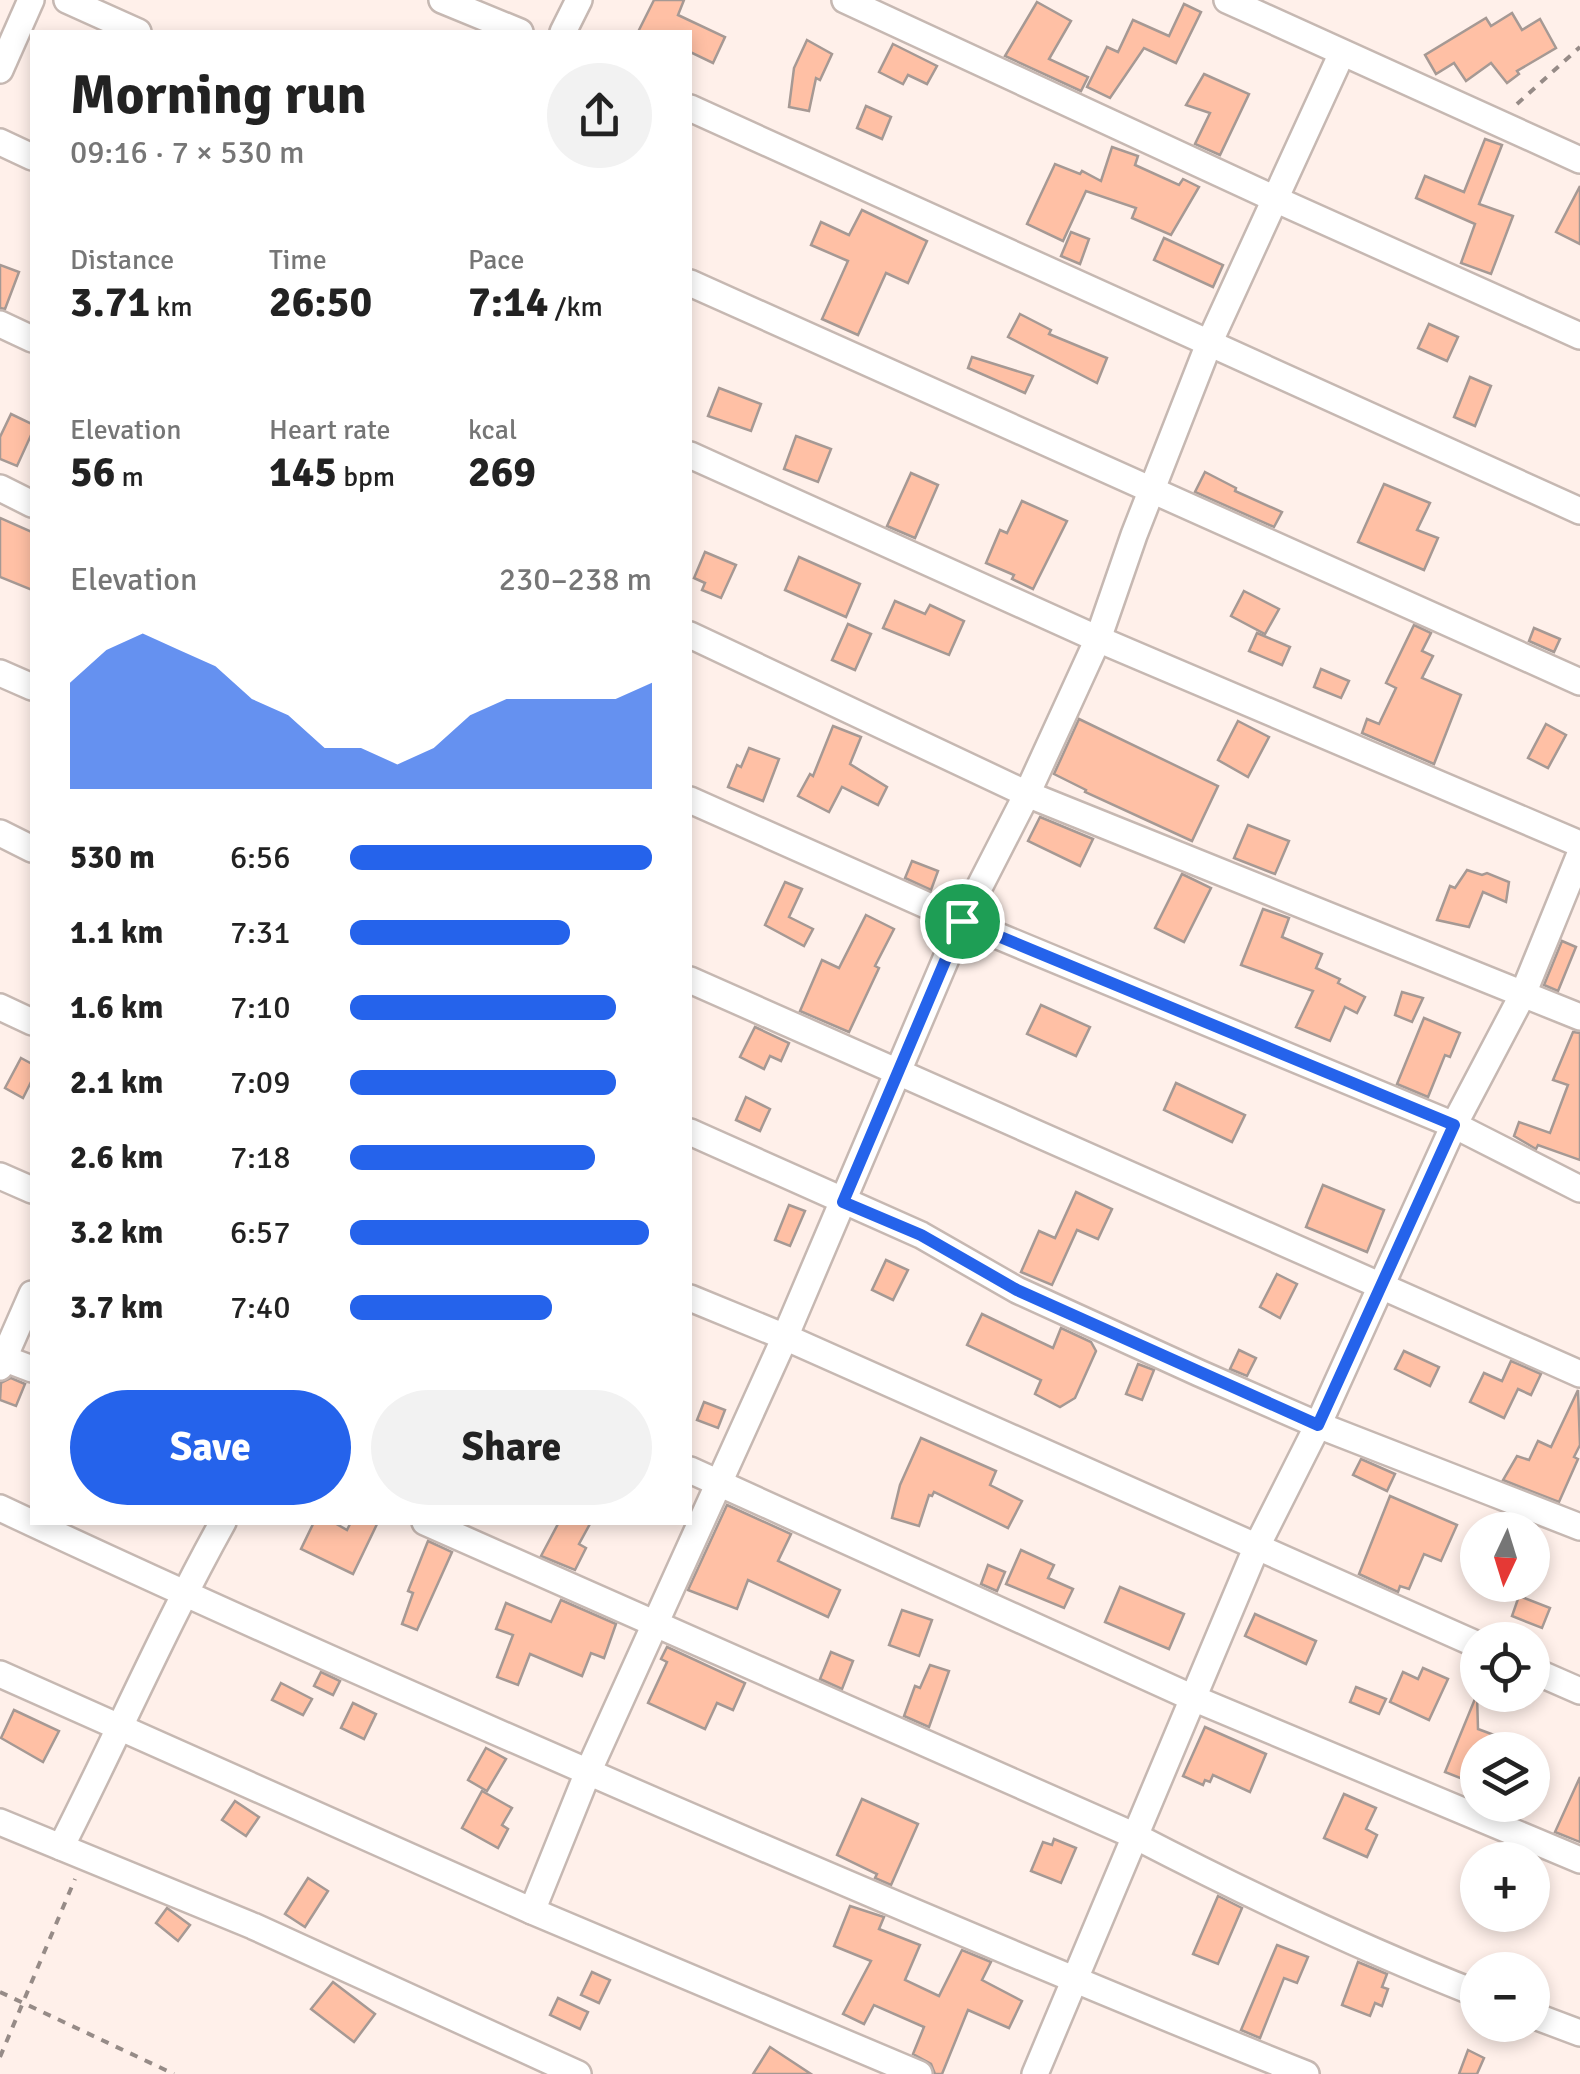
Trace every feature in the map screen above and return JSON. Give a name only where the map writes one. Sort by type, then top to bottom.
[{"type":"street","points":[[0,70],[31,0]]},
{"type":"street","points":[[66,0],[134,30]]},
{"type":"street","points":[[442,0],[515,30]]},
{"type":"street","points":[[564,30],[578,0]]},
{"type":"street","points":[[846,0],[1274,200],[1580,336]]},
{"type":"street","points":[[1227,0],[1580,160]]},
{"type":"street","points":[[532,1911],[588,1772],[785,1337],[962,921],[1028,794],[1098,639],[1151,489],[1210,341],[1342,53]]},
{"type":"street","points":[[692,109],[1580,511]]},
{"type":"street","points":[[0,142],[30,155]]},
{"type":"street","points":[[692,284],[1580,682]]},
{"type":"street","points":[[0,324],[30,338]]},
{"type":"street","points":[[692,455],[1098,639],[1580,844]]},
{"type":"street","points":[[0,488],[30,503]]},
{"type":"street","points":[[692,637],[1028,794],[1580,1017]]},
{"type":"street","points":[[0,673],[30,685]]},
{"type":"street","points":[[692,801],[962,921],[1454,1125],[1580,1189]]},
{"type":"street","points":[[0,833],[30,849]]},
{"type":"street","points":[[1035,2074],[1256,1546],[1318,1425],[1454,1125],[1523,994],[1580,854]]},
{"type":"street","points":[[692,981],[1580,1374]]},
{"type":"street","points":[[0,1007],[30,1021]]},
{"type":"street","points":[[692,1133],[921,1235],[1035,1298],[1318,1425],[1580,1527]]},
{"type":"street","points":[[0,1176],[30,1189]]},
{"type":"street","points":[[30,1298],[1,1361],[30,1368]]},
{"type":"street","points":[[692,1299],[1460,1637]]},
{"type":"street","points":[[692,1471],[1192,1698],[1580,1860]]},
{"type":"street","points":[[0,1508],[30,1522]]},
{"type":"street","points":[[36,1525],[588,1772],[1072,1981],[1306,2074]]},
{"type":"street","points":[[72,1852],[122,1727],[183,1594],[221,1525]]},
{"type":"street","points":[[432,1525],[1133,1835],[1219,1879],[1460,1987]]},
{"type":"street","points":[[0,1674],[532,1911],[919,2074]]},
{"type":"street","points":[[1550,1678],[1580,1691]]},
{"type":"street","points":[[0,1822],[253,1926],[578,2074]]},
{"type":"street","points":[[1550,2022],[1580,2033]]},
{"type":"path","points":[[1498,122],[1580,46]]},
{"type":"path","points":[[0,2058],[24,2003],[72,1852]]},
{"type":"path","points":[[0,1992],[174,2074]]},
{"type":"building","points":[[654,0],[684,0],[678,15],[725,37],[713,63],[692,53],[692,30],[639,30]]},
{"type":"building","points":[[1037,2],[1071,21],[1049,59],[1088,77],[1081,91],[1005,56]]},
{"type":"building","points":[[1184,4],[1201,12],[1176,63],[1144,48],[1110,98],[1087,87],[1107,47],[1118,52],[1133,20],[1169,36]]},
{"type":"building","points":[[1512,13],[1522,30],[1540,19],[1556,48],[1517,71],[1519,74],[1507,83],[1491,63],[1466,81],[1454,63],[1436,74],[1425,55],[1486,18],[1491,26]]},
{"type":"building","points":[[807,40],[832,54],[820,80],[816,78],[809,111],[789,107],[794,68]]},
{"type":"building","points":[[893,44],[937,66],[927,84],[908,75],[903,84],[879,72]]},
{"type":"building","points":[[1204,74],[1249,94],[1220,155],[1195,144],[1210,113],[1186,105]]},
{"type":"building","points":[[866,106],[891,117],[882,139],[857,128]]},
{"type":"building","points":[[1485,139],[1502,145],[1479,204],[1513,216],[1491,274],[1461,263],[1475,224],[1416,198],[1425,176],[1464,192]]},
{"type":"building","points":[[1112,147],[1138,156],[1135,165],[1179,185],[1183,179],[1199,187],[1171,235],[1132,218],[1136,208],[1086,191],[1063,241],[1027,224],[1055,164],[1101,181]]},
{"type":"building","points":[[1580,186],[1580,244],[1556,232]]},
{"type":"building","points":[[862,210],[927,241],[908,283],[886,273],[858,335],[822,319],[848,261],[811,245],[821,222],[849,235]]},
{"type":"building","points":[[1071,232],[1089,239],[1080,264],[1061,256]]},
{"type":"building","points":[[1164,238],[1223,265],[1213,287],[1154,260]]},
{"type":"building","points":[[0,265],[19,272],[5,309],[0,308]]},
{"type":"building","points":[[1020,314],[1051,330],[1049,334],[1107,358],[1097,383],[1008,337]]},
{"type":"building","points":[[1429,324],[1458,337],[1447,361],[1418,348]]},
{"type":"building","points":[[972,357],[1033,376],[1025,393],[968,368]]},
{"type":"building","points":[[1470,377],[1491,386],[1475,426],[1454,417]]},
{"type":"building","points":[[719,388],[761,404],[751,431],[708,416]]},
{"type":"building","points":[[11,414],[30,423],[30,437],[17,466],[0,459],[0,437]]},
{"type":"building","points":[[796,436],[831,449],[818,482],[784,469]]},
{"type":"building","points":[[1205,472],[1236,488],[1235,491],[1282,512],[1274,527],[1195,492]]},
{"type":"building","points":[[911,473],[938,485],[915,538],[887,526]]},
{"type":"building","points":[[1384,484],[1430,503],[1417,530],[1438,538],[1424,570],[1358,542]]},
{"type":"building","points":[[1022,501],[1067,521],[1033,589],[1012,579],[1014,575],[986,563],[1000,530],[1007,533]]},
{"type":"building","points":[[0,518],[30,531],[30,589],[0,577]]},
{"type":"building","points":[[705,552],[736,565],[721,598],[702,590],[705,583],[694,578]]},
{"type":"building","points":[[799,557],[860,584],[846,617],[785,590]]},
{"type":"building","points":[[1244,591],[1279,609],[1265,634],[1231,616]]},
{"type":"building","points":[[895,601],[925,614],[930,605],[964,621],[949,655],[883,628]]},
{"type":"building","points":[[848,624],[871,634],[855,670],[832,660]]},
{"type":"building","points":[[1414,625],[1431,633],[1422,651],[1433,656],[1422,678],[1461,695],[1434,764],[1362,733],[1367,719],[1379,724],[1396,688],[1386,683]]},
{"type":"building","points":[[1534,628],[1560,639],[1554,652],[1529,641]]},
{"type":"building","points":[[1257,633],[1290,647],[1282,665],[1249,651]]},
{"type":"building","points":[[1321,669],[1349,681],[1341,698],[1314,687]]},
{"type":"building","points":[[1079,719],[1218,786],[1192,841],[1054,774]]},
{"type":"building","points":[[1238,721],[1269,737],[1248,777],[1218,760]]},
{"type":"building","points":[[1546,724],[1566,735],[1548,768],[1528,758]]},
{"type":"building","points":[[833,726],[861,737],[850,764],[887,787],[878,805],[842,787],[829,812],[798,796],[810,774],[813,776]]},
{"type":"building","points":[[749,748],[779,759],[763,801],[728,787]]},
{"type":"building","points":[[1040,817],[1093,839],[1080,866],[1028,841]]},
{"type":"building","points":[[1248,825],[1289,841],[1275,874],[1234,858]]},
{"type":"building","points":[[912,861],[938,871],[931,890],[905,878]]},
{"type":"building","points":[[1467,870],[1509,882],[1506,902],[1483,892],[1469,927],[1437,920],[1450,886],[1455,888]]},
{"type":"building","points":[[1182,874],[1211,888],[1184,942],[1155,928]]},
{"type":"building","points":[[785,882],[802,889],[789,917],[813,929],[804,946],[765,925]]},
{"type":"building","points":[[1263,909],[1289,918],[1282,937],[1322,954],[1316,968],[1365,997],[1357,1013],[1345,1007],[1330,1041],[1296,1027],[1313,991],[1241,965]]},
{"type":"building","points":[[866,915],[894,929],[849,1032],[800,1011],[822,960],[839,968]]},
{"type":"building","points":[[1562,941],[1576,947],[1558,991],[1544,985]]},
{"type":"building","points":[[1402,992],[1423,998],[1412,1022],[1395,1015]]},
{"type":"building","points":[[1041,1005],[1090,1027],[1076,1056],[1027,1034]]},
{"type":"building","points":[[1424,1018],[1460,1033],[1450,1057],[1445,1055],[1428,1097],[1397,1084]]},
{"type":"building","points":[[755,1027],[789,1043],[781,1061],[770,1056],[764,1069],[740,1057]]},
{"type":"building","points":[[1573,1032],[1580,1033],[1580,1160],[1538,1145],[1536,1149],[1514,1136],[1519,1122],[1550,1133],[1568,1085],[1553,1080]]},
{"type":"building","points":[[21,1058],[30,1063],[30,1084],[23,1098],[5,1088]]},
{"type":"building","points":[[1176,1083],[1245,1115],[1232,1142],[1164,1110]]},
{"type":"building","points":[[746,1097],[770,1109],[760,1131],[736,1120]]},
{"type":"building","points":[[1323,1185],[1384,1210],[1367,1252],[1306,1227]]},
{"type":"building","points":[[1076,1192],[1112,1209],[1098,1239],[1077,1230],[1052,1285],[1021,1272],[1039,1231],[1055,1238]]},
{"type":"building","points":[[789,1205],[805,1211],[790,1246],[775,1240]]},
{"type":"building","points":[[886,1260],[908,1270],[893,1300],[872,1290]]},
{"type":"building","points":[[1277,1274],[1297,1284],[1280,1318],[1260,1307]]},
{"type":"building","points":[[982,1314],[1053,1348],[1061,1328],[1091,1342],[1096,1351],[1075,1398],[1060,1407],[1035,1394],[1041,1380],[967,1345]]},
{"type":"building","points":[[1239,1350],[1256,1358],[1247,1376],[1230,1369]]},
{"type":"building","points":[[1404,1351],[1439,1367],[1430,1386],[1395,1369]]},
{"type":"building","points":[[1511,1361],[1541,1374],[1531,1395],[1518,1389],[1504,1418],[1470,1402],[1484,1373],[1502,1381]]},
{"type":"building","points":[[1138,1364],[1154,1370],[1142,1400],[1126,1394]]},
{"type":"building","points":[[11,1378],[25,1384],[16,1406],[0,1400],[1,1383]]},
{"type":"building","points":[[1578,1390],[1580,1445],[1574,1457],[1578,1459],[1559,1502],[1503,1480],[1517,1456],[1529,1460],[1538,1441],[1551,1447]]},
{"type":"building","points":[[704,1402],[725,1410],[718,1428],[697,1420]]},
{"type":"building","points":[[921,1438],[996,1471],[990,1485],[1022,1501],[1008,1528],[934,1492],[929,1495],[919,1526],[892,1518],[900,1485]]},
{"type":"building","points":[[1361,1459],[1395,1474],[1387,1491],[1353,1475]]},
{"type":"building","points":[[1390,1496],[1457,1525],[1441,1561],[1424,1554],[1409,1589],[1400,1586],[1398,1592],[1359,1574]]},
{"type":"building","points":[[727,1505],[791,1534],[778,1561],[840,1590],[828,1617],[748,1580],[737,1609],[688,1590]]},
{"type":"building","points":[[313,1525],[338,1525],[347,1530],[350,1525],[377,1525],[353,1574],[301,1549]]},
{"type":"building","points":[[557,1525],[589,1525],[579,1544],[586,1548],[575,1570],[541,1556]]},
{"type":"building","points":[[428,1541],[452,1552],[417,1630],[402,1624],[413,1593],[408,1591]]},
{"type":"building","points":[[1021,1550],[1054,1565],[1048,1578],[1073,1589],[1064,1608],[1006,1584]]},
{"type":"building","points":[[988,1565],[1005,1572],[997,1591],[981,1584]]},
{"type":"building","points":[[1120,1587],[1184,1614],[1169,1649],[1105,1622]]},
{"type":"building","points":[[561,1600],[616,1624],[604,1658],[591,1653],[582,1676],[530,1654],[518,1685],[497,1677],[513,1635],[496,1629],[506,1603],[551,1622]]},
{"type":"building","points":[[1517,1602],[1534,1602],[1550,1608],[1544,1622],[1527,1622],[1512,1616]]},
{"type":"building","points":[[902,1610],[932,1620],[919,1656],[889,1645]]},
{"type":"building","points":[[1255,1614],[1316,1641],[1306,1664],[1245,1636]]},
{"type":"building","points":[[667,1647],[745,1683],[733,1710],[717,1703],[705,1729],[648,1703],[667,1662],[661,1659]]},
{"type":"building","points":[[831,1652],[853,1661],[842,1689],[820,1679]]},
{"type":"building","points":[[930,1665],[949,1671],[929,1727],[904,1716],[915,1686],[920,1688]]},
{"type":"building","points":[[1423,1668],[1448,1679],[1429,1720],[1390,1702],[1403,1672],[1418,1679]]},
{"type":"building","points":[[321,1672],[340,1681],[333,1695],[314,1686]]},
{"type":"building","points":[[281,1683],[312,1699],[303,1715],[272,1700]]},
{"type":"building","points":[[1356,1687],[1386,1699],[1379,1714],[1350,1702]]},
{"type":"building","points":[[353,1703],[376,1714],[364,1739],[341,1728]]},
{"type":"building","points":[[14,1710],[59,1731],[43,1762],[1,1738]]},
{"type":"building","points":[[1470,1712],[1478,1712],[1478,1729],[1486,1732],[1461,1732]]},
{"type":"building","points":[[1205,1727],[1266,1754],[1250,1792],[1213,1775],[1203,1785],[1183,1776]]},
{"type":"building","points":[[1460,1735],[1460,1778],[1445,1772]]},
{"type":"building","points":[[486,1748],[506,1759],[487,1791],[468,1780]]},
{"type":"building","points":[[1580,1777],[1580,1842],[1555,1832]]},
{"type":"building","points":[[482,1791],[512,1808],[502,1825],[508,1829],[498,1848],[462,1828]]},
{"type":"building","points":[[1344,1794],[1376,1808],[1366,1829],[1377,1835],[1367,1857],[1324,1838]]},
{"type":"building","points":[[862,1799],[918,1824],[891,1885],[837,1855]]},
{"type":"building","points":[[235,1801],[259,1817],[246,1836],[222,1820]]},
{"type":"building","points":[[1054,1839],[1076,1848],[1061,1883],[1031,1871],[1043,1842],[1052,1845]]},
{"type":"building","points":[[308,1878],[328,1891],[305,1927],[285,1914]]},
{"type":"building","points":[[1218,1896],[1242,1908],[1218,1964],[1193,1954]]},
{"type":"building","points":[[850,1906],[884,1917],[879,1929],[920,1945],[905,1980],[939,1996],[962,1950],[991,1962],[982,1980],[1022,2001],[1009,2028],[968,2010],[942,2074],[935,2074],[931,2064],[913,2054],[924,2027],[874,2005],[864,2024],[843,2014],[871,1961],[834,1946]]},
{"type":"building","points":[[167,1908],[190,1925],[178,1941],[156,1923]]},
{"type":"building","points":[[1277,1945],[1308,1957],[1297,1983],[1284,1978],[1260,2038],[1241,2030]]},
{"type":"building","points":[[1358,1962],[1387,1974],[1382,1987],[1388,1989],[1382,2006],[1375,2003],[1370,2016],[1342,2005]]},
{"type":"building","points":[[592,1972],[610,1980],[599,2003],[581,1995]]},
{"type":"building","points":[[333,1982],[375,2014],[354,2042],[311,2009]]},
{"type":"building","points":[[558,1998],[588,2012],[580,2029],[550,2015]]},
{"type":"building","points":[[770,2047],[811,2074],[753,2074]]},
{"type":"building","points":[[1468,2050],[1484,2058],[1477,2074],[1459,2074]]},
{"type":"route","points":[[962,921],[1454,1125],[1318,1425],[1017,1290],[921,1235],[843,1202],[962,921]]}]
